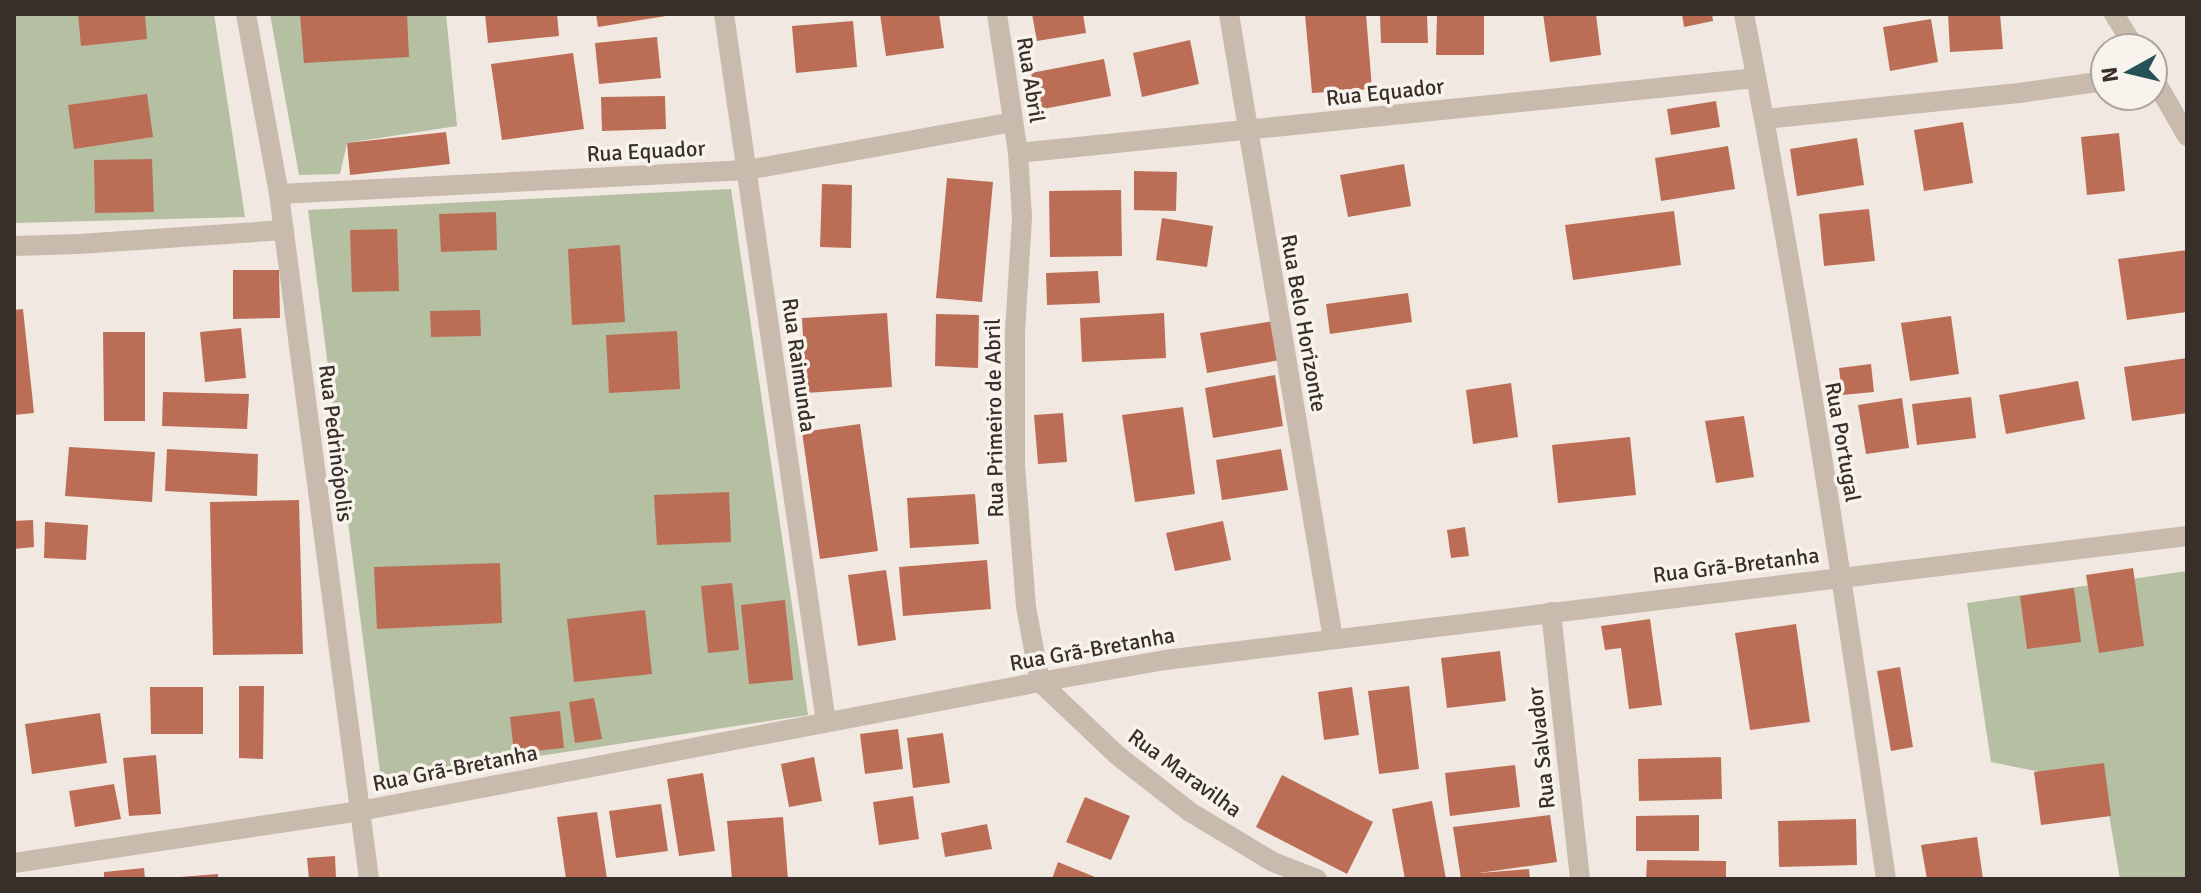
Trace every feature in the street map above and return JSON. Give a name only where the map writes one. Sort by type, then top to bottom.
[{"type":"street","name":"Rua Pedrinópolis","points":[[246,14],[279,194],[369,879]]},
{"type":"street","name":"Rua Raimunda","points":[[724,14],[826,722]]},
{"type":"street","name":"Rua Abril","points":[[997,14],[1018,153]]},
{"type":"street","name":"Rua Belo Horizonte","points":[[1229,14],[1333,639]]},
{"type":"street","name":"Rua Portugal","points":[[1744,14],[1765,119],[1842,577],[1886,879]]},
{"type":"street","points":[[2114,14],[2125,32]]},
{"type":"street","name":"Rua Equador","points":[[1018,153],[1756,78]]},
{"type":"street","points":[[1765,119],[2089,83]]},
{"type":"street","points":[[2169,105],[2187,136]]},
{"type":"street","name":"Rua Equador","points":[[279,194],[747,170],[1013,122]]},
{"type":"street","name":"Rua Primeiro de Abril","points":[[1018,153],[1022,217],[1015,332],[1015,465],[1026,607],[1040,682]]},
{"type":"street","points":[[14,246],[284,230]]},
{"type":"street","name":"Rua Grã-Bretanha","points":[[14,863],[360,811],[1165,660],[2187,536]]},
{"type":"street","name":"Rua Salvador","points":[[1551,612],[1580,879]]},
{"type":"street","name":"Rua Maravilha","points":[[1040,682],[1117,755],[1190,812],[1273,862],[1317,879]]},
{"type":"green space","points":[[14,14],[214,14],[245,217],[14,223]]},
{"type":"green space","points":[[270,14],[446,14],[457,126],[347,143],[340,174],[299,175]]},
{"type":"green space","points":[[731,189],[808,715],[381,780],[308,210]]},
{"type":"green space","points":[[2187,571],[2187,879],[2120,879],[2104,785],[1991,762],[1967,603]]},
{"type":"building","points":[[78,14],[145,14],[147,39],[81,46]]},
{"type":"building","points":[[300,14],[407,14],[409,57],[304,63]]},
{"type":"building","points":[[485,14],[557,14],[559,36],[488,43]]},
{"type":"building","points":[[596,14],[665,14],[666,16],[598,27]]},
{"type":"building","points":[[880,14],[939,14],[944,48],[886,56]]},
{"type":"building","points":[[1032,14],[1083,14],[1086,33],[1037,41]]},
{"type":"building","points":[[1305,14],[1366,14],[1372,89],[1312,93]]},
{"type":"building","points":[[1380,14],[1427,14],[1428,43],[1381,43]]},
{"type":"building","points":[[1437,14],[1484,14],[1484,55],[1436,55]]},
{"type":"building","points":[[1543,14],[1596,14],[1601,55],[1550,62]]},
{"type":"building","points":[[1682,14],[1712,14],[1713,21],[1684,27]]},
{"type":"building","points":[[1948,14],[2000,14],[2003,49],[1950,52]]},
{"type":"building","points":[[1931,19],[1938,62],[1890,71],[1883,27]]},
{"type":"building","points":[[853,21],[857,67],[796,73],[792,26]]},
{"type":"building","points":[[657,37],[661,78],[599,84],[595,43]]},
{"type":"building","points":[[1190,40],[1199,84],[1142,97],[1133,53]]},
{"type":"building","points":[[573,53],[584,129],[502,140],[491,64]]},
{"type":"building","points":[[1104,59],[1111,96],[1038,110],[1031,73]]},
{"type":"building","points":[[147,94],[153,137],[74,149],[68,105]]},
{"type":"building","points":[[665,96],[666,129],[602,131],[601,97]]},
{"type":"building","points":[[1716,101],[1720,127],[1671,135],[1667,109]]},
{"type":"building","points":[[1963,122],[1973,183],[1924,191],[1914,130]]},
{"type":"building","points":[[446,132],[450,164],[350,175],[347,143]]},
{"type":"building","points":[[2119,133],[2125,191],[2087,195],[2081,137]]},
{"type":"building","points":[[1857,138],[1864,185],[1797,196],[1790,149]]},
{"type":"building","points":[[1728,146],[1735,189],[1661,201],[1655,158]]},
{"type":"building","points":[[152,159],[154,212],[95,213],[94,160]]},
{"type":"building","points":[[1404,164],[1411,206],[1348,217],[1340,175]]},
{"type":"building","points":[[1134,171],[1177,172],[1176,211],[1134,210]]},
{"type":"building","points":[[947,178],[993,182],[982,302],[936,298]]},
{"type":"building","points":[[822,184],[852,185],[851,248],[820,247]]},
{"type":"building","points":[[1121,190],[1122,256],[1050,257],[1049,191]]},
{"type":"building","points":[[1869,209],[1875,261],[1824,266],[1819,214]]},
{"type":"building","points":[[1674,211],[1681,265],[1573,280],[1565,225]]},
{"type":"building","points":[[496,212],[497,250],[441,252],[439,214]]},
{"type":"building","points":[[1162,218],[1213,226],[1207,267],[1156,260]]},
{"type":"building","points":[[397,229],[399,291],[352,292],[350,230]]},
{"type":"building","points":[[620,245],[625,322],[572,325],[568,249]]},
{"type":"building","points":[[2187,250],[2187,312],[2127,320],[2118,259]]},
{"type":"building","points":[[233,270],[279,270],[280,318],[233,319]]},
{"type":"building","points":[[1098,271],[1100,303],[1047,305],[1046,273]]},
{"type":"building","points":[[1408,293],[1412,322],[1330,334],[1326,304]]},
{"type":"building","points":[[23,309],[34,413],[14,415],[14,310]]},
{"type":"building","points":[[480,310],[481,336],[431,337],[430,311]]},
{"type":"building","points":[[887,313],[892,387],[806,393],[802,318]]},
{"type":"building","points":[[1164,313],[1166,358],[1082,362],[1080,318]]},
{"type":"building","points":[[936,314],[979,315],[978,368],[935,366]]},
{"type":"building","points":[[1951,316],[1959,374],[1910,381],[1901,323]]},
{"type":"building","points":[[1274,321],[1280,360],[1207,373],[1200,333]]},
{"type":"building","points":[[241,328],[246,378],[205,382],[200,332]]},
{"type":"building","points":[[677,331],[680,389],[609,393],[606,335]]},
{"type":"building","points":[[103,332],[145,332],[145,421],[104,421]]},
{"type":"building","points":[[2187,358],[2187,413],[2132,421],[2124,367]]},
{"type":"building","points":[[1871,364],[1874,392],[1842,395],[1839,368]]},
{"type":"building","points":[[1275,375],[1283,426],[1213,438],[1205,388]]},
{"type":"building","points":[[2078,381],[2085,419],[2006,434],[1999,395]]},
{"type":"building","points":[[1511,383],[1518,437],[1473,444],[1466,390]]},
{"type":"building","points":[[163,392],[249,394],[247,429],[162,426]]},
{"type":"building","points":[[1971,397],[1976,438],[1917,445],[1912,404]]},
{"type":"building","points":[[1902,398],[1909,448],[1866,454],[1858,405]]},
{"type":"building","points":[[1183,407],[1195,494],[1135,502],[1122,415]]},
{"type":"building","points":[[1063,413],[1067,462],[1038,464],[1034,415]]},
{"type":"building","points":[[1744,416],[1754,477],[1716,483],[1705,421]]},
{"type":"building","points":[[860,424],[878,551],[820,559],[802,432]]},
{"type":"building","points":[[1630,437],[1636,495],[1558,503],[1552,445]]},
{"type":"building","points":[[69,447],[155,452],[152,502],[65,496]]},
{"type":"building","points":[[167,449],[258,454],[257,496],[165,491]]},
{"type":"building","points":[[1281,449],[1288,490],[1222,500],[1216,460]]},
{"type":"building","points":[[729,492],[731,542],[657,545],[654,495]]},
{"type":"building","points":[[975,494],[979,544],[910,548],[907,498]]},
{"type":"building","points":[[299,500],[303,654],[213,655],[210,502]]},
{"type":"building","points":[[33,520],[34,547],[14,549],[14,521]]},
{"type":"building","points":[[1223,521],[1231,560],[1175,571],[1166,533]]},
{"type":"building","points":[[45,522],[88,525],[86,560],[44,558]]},
{"type":"building","points":[[1465,527],[1469,556],[1451,558],[1447,530]]},
{"type":"building","points":[[987,560],[991,609],[903,616],[899,567]]},
{"type":"building","points":[[500,563],[502,623],[377,629],[374,567]]},
{"type":"building","points":[[2133,568],[2144,646],[2099,653],[2086,575]]},
{"type":"building","points":[[886,570],[896,640],[858,646],[848,575]]},
{"type":"building","points":[[732,583],[739,650],[708,653],[701,586]]},
{"type":"building","points":[[2074,588],[2081,642],[2027,649],[2020,596]]},
{"type":"building","points":[[785,600],[793,680],[749,684],[741,605]]},
{"type":"building","points":[[645,610],[652,674],[574,682],[567,619]]},
{"type":"building","points":[[1650,619],[1662,705],[1629,709],[1621,648],[1605,650],[1601,626]]},
{"type":"building","points":[[1796,624],[1810,722],[1750,730],[1735,633]]},
{"type":"building","points":[[1500,651],[1506,701],[1447,708],[1441,658]]},
{"type":"building","points":[[1900,667],[1913,747],[1891,751],[1877,671]]},
{"type":"building","points":[[239,686],[264,686],[263,759],[239,758]]},
{"type":"building","points":[[1409,686],[1419,769],[1379,774],[1368,691]]},
{"type":"building","points":[[150,687],[203,687],[203,734],[151,734]]},
{"type":"building","points":[[1352,687],[1359,735],[1324,740],[1318,692]]},
{"type":"building","points":[[594,698],[602,739],[575,743],[569,702]]},
{"type":"building","points":[[560,711],[564,748],[514,753],[510,717]]},
{"type":"building","points":[[100,713],[107,763],[32,774],[25,724]]},
{"type":"building","points":[[898,729],[903,769],[865,774],[860,734]]},
{"type":"building","points":[[943,733],[950,783],[913,788],[907,738]]},
{"type":"building","points":[[156,755],[161,814],[129,816],[123,758]]},
{"type":"building","points":[[814,757],[822,801],[789,807],[781,764]]},
{"type":"building","points":[[1721,757],[1722,799],[1639,801],[1638,759]]},
{"type":"building","points":[[2104,763],[2111,816],[2041,825],[2034,772]]},
{"type":"building","points":[[1515,765],[1520,807],[1450,816],[1445,773]]},
{"type":"building","points":[[703,773],[715,851],[679,856],[667,779]]},
{"type":"building","points":[[1282,775],[1373,822],[1347,874],[1256,827]]},
{"type":"building","points":[[114,784],[121,819],[75,827],[69,791]]},
{"type":"building","points":[[913,796],[919,839],[879,845],[873,802]]},
{"type":"building","points":[[1085,797],[1130,816],[1111,860],[1066,842]]},
{"type":"building","points":[[1432,801],[1446,879],[1405,879],[1392,809]]},
{"type":"building","points":[[661,804],[668,851],[616,858],[609,811]]},
{"type":"building","points":[[597,812],[607,879],[566,879],[557,817]]},
{"type":"building","points":[[1550,815],[1557,862],[1479,873],[1529,869],[1530,879],[1461,879],[1453,827]]},
{"type":"building","points":[[1699,815],[1699,851],[1636,851],[1636,816]]},
{"type":"building","points":[[783,817],[788,879],[732,879],[727,821]]},
{"type":"building","points":[[1856,819],[1857,865],[1779,867],[1778,821]]},
{"type":"building","points":[[987,824],[992,849],[945,857],[941,833]]},
{"type":"building","points":[[1977,837],[1983,879],[1927,879],[1921,845]]},
{"type":"building","points":[[335,856],[336,879],[309,879],[307,858]]},
{"type":"building","points":[[1647,860],[1726,861],[1726,879],[1646,879]]},
{"type":"building","points":[[1058,862],[1100,879],[1052,879]]},
{"type":"building","points":[[144,868],[145,879],[104,879],[104,872]]},
{"type":"building","points":[[218,874],[218,879],[180,879],[180,877]]}]
